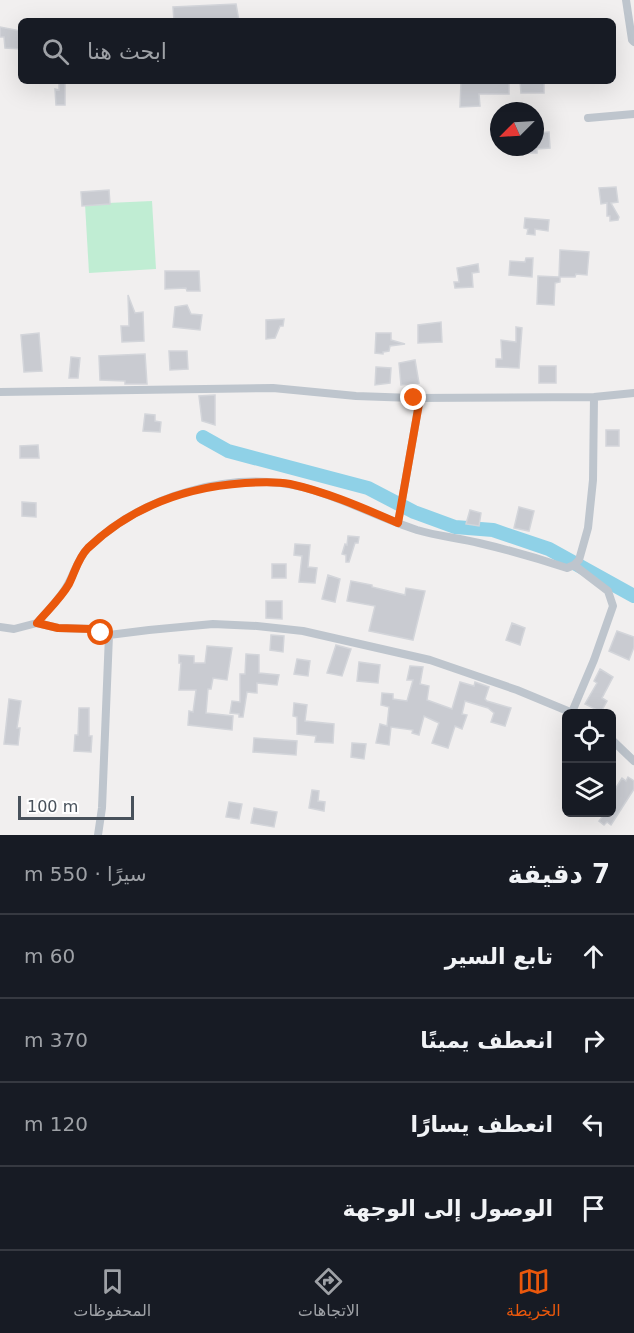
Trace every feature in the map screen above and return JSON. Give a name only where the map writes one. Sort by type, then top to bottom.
[{"type":"street","points":[[626,0],[634,42]]},
{"type":"street","points":[[588,118],[634,114]]},
{"type":"street","points":[[0,392],[273,388],[356,396],[420,398],[594,397],[633,392]]},
{"type":"street","points":[[37,623],[68,586],[82,555],[88,548],[130,517],[171,496],[206,486],[271,482],[309,489],[434,535],[518,552],[567,568],[579,560],[592,503],[594,397]]},
{"type":"street","points":[[398,523],[420,398]]},
{"type":"street","points":[[574,565],[608,591],[613,606],[575,709]]},
{"type":"street","points":[[0,627],[14,629],[37,623],[58,628],[92,629],[109,635],[213,624],[303,631],[430,660],[517,690],[563,709]]},
{"type":"street","points":[[98,835],[102,808],[109,635]]},
{"type":"street","points":[[616,744],[634,761]]},
{"type":"green space","points":[[152,201],[156,269],[89,273],[85,204]]},
{"type":"building","points":[[236,4],[238,18],[174,18],[173,7]]},
{"type":"building","points":[[0,27],[18,30],[18,49],[5,48],[4,37],[0,37]]},
{"type":"building","points":[[59,84],[65,84],[65,105],[56,105],[55,89],[59,90]]},
{"type":"building","points":[[461,84],[509,84],[509,94],[479,94],[480,106],[460,107]]},
{"type":"building","points":[[520,84],[544,84],[544,93],[521,93]]},
{"type":"building","points":[[544,132],[549,132],[550,148],[544,148]]},
{"type":"building","points":[[616,187],[618,202],[611,203],[619,217],[618,220],[610,221],[610,216],[607,216],[607,203],[601,204],[599,188]]},
{"type":"building","points":[[109,190],[110,204],[82,206],[81,192]]},
{"type":"building","points":[[525,218],[549,220],[548,231],[535,229],[535,235],[527,234],[528,229],[524,228]]},
{"type":"building","points":[[560,250],[589,252],[587,275],[576,274],[575,277],[560,277],[560,282],[555,283],[554,305],[537,304],[538,276],[559,277]]},
{"type":"building","points":[[526,258],[533,258],[532,277],[509,275],[510,261],[525,262]]},
{"type":"building","points":[[478,264],[479,272],[472,273],[473,287],[455,288],[454,282],[459,282],[457,268]]},
{"type":"building","points":[[165,271],[199,271],[200,291],[187,291],[186,288],[165,289]]},
{"type":"building","points":[[128,295],[135,313],[143,312],[144,341],[122,342],[121,326],[129,326]]},
{"type":"building","points":[[187,305],[191,314],[202,315],[200,330],[173,327],[175,307]]},
{"type":"building","points":[[284,319],[283,326],[280,326],[275,338],[266,339],[266,320]]},
{"type":"building","points":[[441,322],[442,342],[418,343],[418,325]]},
{"type":"building","points":[[516,327],[522,328],[519,368],[496,367],[496,359],[502,359],[501,340],[516,342]]},
{"type":"building","points":[[39,333],[42,371],[24,372],[21,335]]},
{"type":"building","points":[[376,333],[391,333],[391,340],[405,344],[390,346],[389,351],[383,354],[375,353]]},
{"type":"building","points":[[169,351],[187,351],[188,369],[170,370]]},
{"type":"building","points":[[145,354],[147,384],[125,384],[125,381],[100,380],[99,356]]},
{"type":"building","points":[[71,357],[80,358],[78,378],[69,378]]},
{"type":"building","points":[[415,360],[419,383],[401,385],[399,363]]},
{"type":"building","points":[[539,366],[556,366],[556,383],[539,383]]},
{"type":"building","points":[[376,367],[391,368],[390,383],[375,385]]},
{"type":"building","points":[[215,395],[215,425],[202,421],[199,396]]},
{"type":"building","points":[[145,414],[155,415],[155,421],[161,422],[160,432],[143,431]]},
{"type":"building","points":[[606,430],[619,430],[619,446],[606,446]]},
{"type":"building","points":[[38,445],[39,458],[20,458],[20,446]]},
{"type":"building","points":[[22,502],[36,503],[36,517],[22,516]]},
{"type":"building","points":[[519,507],[534,511],[529,531],[514,528]]},
{"type":"building","points":[[470,510],[481,513],[479,526],[466,524]]},
{"type":"building","points":[[348,536],[359,537],[349,562],[346,562],[346,555],[342,554],[345,544],[347,545]]},
{"type":"building","points":[[295,544],[310,545],[308,567],[317,568],[315,583],[299,582],[302,556],[294,555]]},
{"type":"building","points":[[272,564],[286,564],[286,578],[272,578]]},
{"type":"building","points":[[328,575],[340,579],[335,602],[322,599]]},
{"type":"building","points":[[351,581],[405,595],[406,588],[425,591],[413,640],[369,631],[375,606],[347,601]]},
{"type":"building","points":[[266,601],[282,601],[282,619],[266,618]]},
{"type":"building","points":[[512,623],[525,628],[520,645],[506,640]]},
{"type":"building","points":[[617,631],[634,637],[634,647],[629,660],[609,651]]},
{"type":"building","points":[[271,635],[284,636],[283,652],[270,650]]},
{"type":"building","points":[[336,645],[351,649],[342,676],[327,673]]},
{"type":"building","points":[[207,646],[232,648],[227,680],[213,678],[211,689],[208,689],[206,713],[233,716],[232,730],[188,725],[189,711],[193,712],[196,690],[179,690],[181,663],[179,663],[179,655],[194,656],[194,663],[205,663]]},
{"type":"building","points":[[246,654],[259,655],[259,673],[279,675],[277,685],[257,683],[257,693],[247,692],[243,717],[239,717],[239,714],[230,713],[232,701],[240,702],[240,674],[245,674]]},
{"type":"building","points":[[297,659],[310,661],[308,676],[294,674]]},
{"type":"building","points":[[359,662],[380,665],[378,683],[357,681]]},
{"type":"building","points":[[410,666],[423,667],[420,684],[429,686],[427,700],[452,709],[460,682],[474,686],[475,682],[489,687],[485,699],[487,701],[511,708],[505,726],[491,722],[494,713],[488,708],[465,701],[462,714],[467,715],[462,729],[455,726],[448,748],[432,743],[439,723],[424,716],[419,735],[412,733],[413,730],[391,727],[389,745],[376,743],[380,724],[387,726],[389,707],[381,705],[382,693],[393,694],[393,699],[407,701],[413,680],[407,680]]},
{"type":"building","points":[[600,669],[613,677],[602,698],[607,701],[603,709],[595,709],[585,704],[597,683],[594,681]]},
{"type":"building","points":[[9,699],[21,701],[17,728],[20,728],[18,745],[4,744]]},
{"type":"building","points":[[294,703],[307,705],[305,721],[334,724],[333,743],[315,742],[316,736],[297,734],[297,717],[293,716]]},
{"type":"building","points":[[79,708],[89,708],[91,752],[74,751],[75,735],[78,735]]},
{"type":"building","points":[[254,738],[297,741],[296,755],[253,752]]},
{"type":"building","points":[[352,743],[366,744],[364,759],[351,757]]},
{"type":"building","points":[[628,777],[634,781],[634,789],[611,825],[607,822],[604,825],[599,821],[602,817],[616,817],[616,788],[622,778],[626,781]]},
{"type":"building","points":[[312,790],[319,791],[318,801],[325,802],[324,811],[309,808]]},
{"type":"building","points":[[229,802],[242,804],[239,819],[226,817]]},
{"type":"building","points":[[254,808],[277,812],[274,827],[251,823]]},
{"type":"waterway","points":[[203,437],[228,451],[368,488],[414,512],[455,527],[493,530],[549,549],[634,596]]},
{"type":"route","points":[[101,633],[92,629],[58,628],[37,623],[68,586],[82,555],[88,548],[130,517],[171,496],[206,486],[271,482],[290,484],[354,505],[398,523],[420,398],[414,398]]}]
